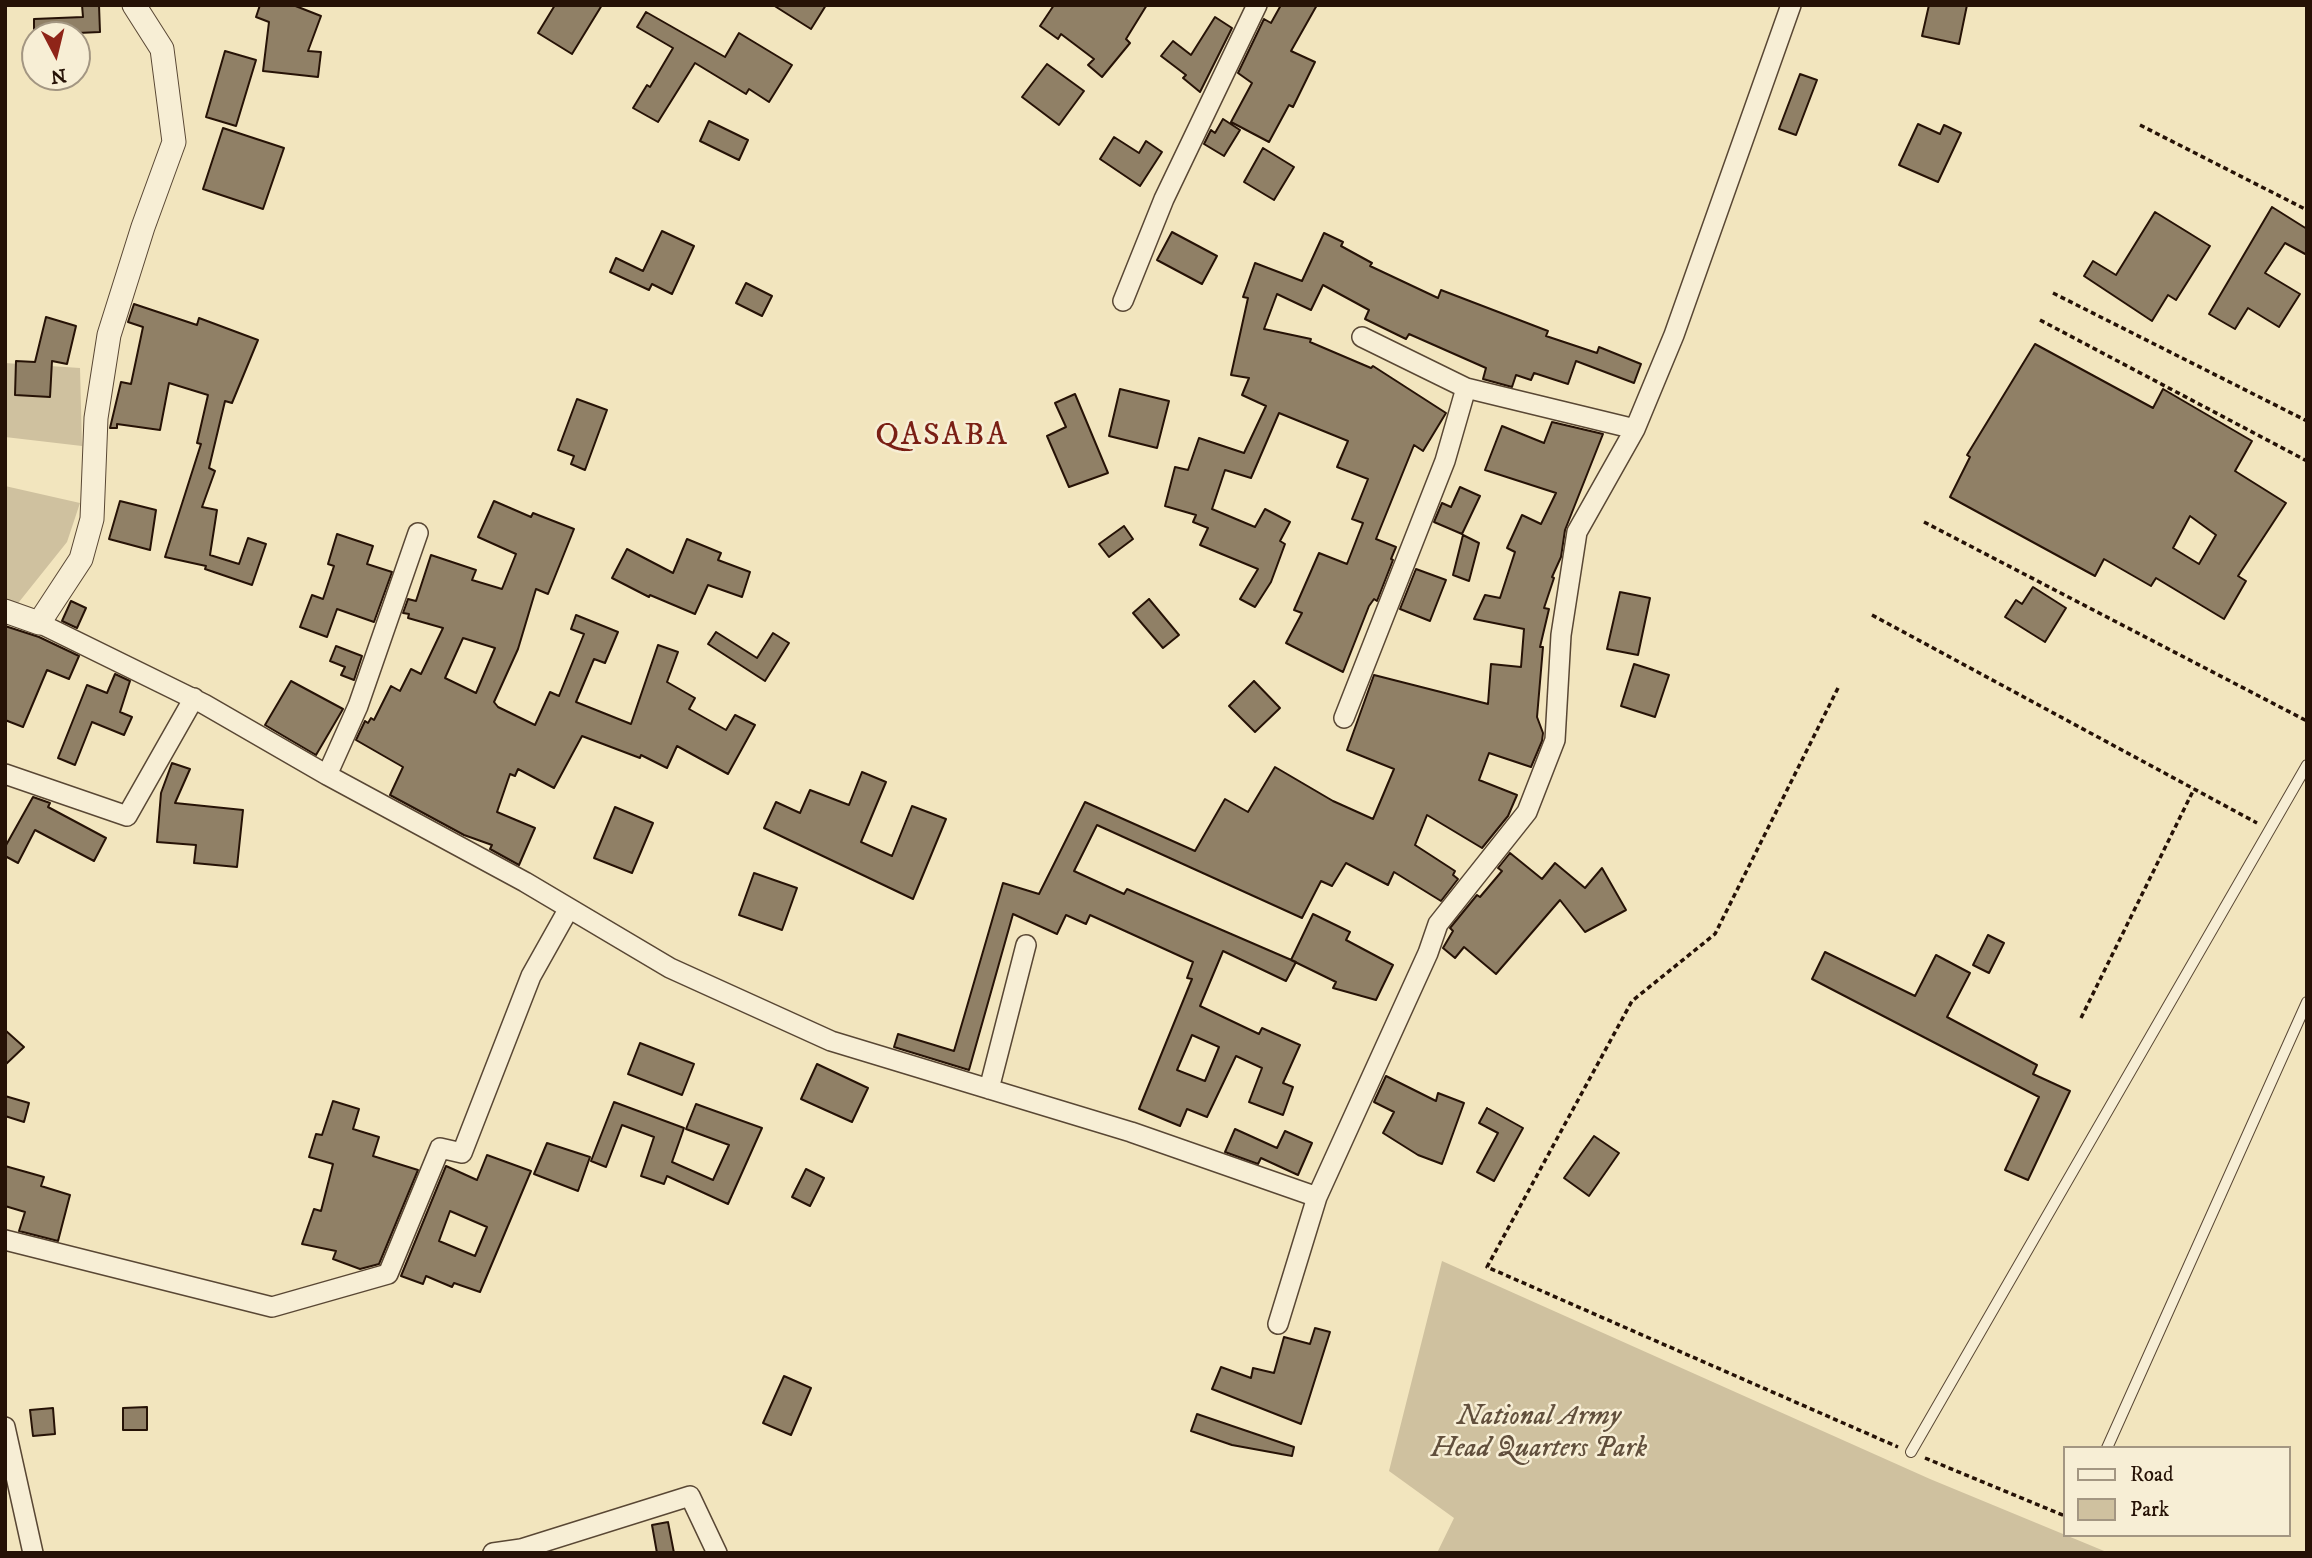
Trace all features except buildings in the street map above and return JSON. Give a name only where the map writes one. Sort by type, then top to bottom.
[{"type":"street","points":[[39,623],[81,559],[92,519],[96,418],[109,335],[143,227],[174,142],[162,49],[134,5]]},
{"type":"street","points":[[1123,301],[1164,198],[1257,5]]},
{"type":"street","points":[[1278,1324],[1317,1197],[1428,954],[1438,924],[1527,812],[1555,740],[1561,635],[1577,532],[1635,429],[1674,335],[1791,5]]},
{"type":"street","points":[[1362,337],[1466,388],[1635,429]]},
{"type":"street","points":[[1344,718],[1445,461],[1466,388]]},
{"type":"street","points":[[327,775],[358,706],[418,533]]},
{"type":"street","points":[[5,611],[39,623],[194,698],[327,775],[525,882],[568,910],[670,968],[831,1041],[1131,1132],[1317,1197]]},
{"type":"street","points":[[5,774],[127,816],[194,698]]},
{"type":"street","points":[[5,1240],[272,1307],[388,1274],[440,1148],[462,1153],[531,976],[568,910]]},
{"type":"street","points":[[989,1089],[1026,945]]},
{"type":"street","points":[[5,1427],[33,1553]]},
{"type":"street","points":[[493,1553],[521,1549],[690,1496],[717,1553]]},
{"type":"lane","points":[[1911,1452],[2307,765]]},
{"type":"lane","points":[[2108,1446],[2307,1002]]},
{"type":"path","points":[[2140,125],[2307,210]]},
{"type":"path","points":[[2053,293],[2307,421]]},
{"type":"path","points":[[2040,320],[2307,461]]},
{"type":"path","points":[[1924,522],[2307,721]]},
{"type":"path","points":[[1872,615],[2268,829]]},
{"type":"path","points":[[1838,688],[1715,934],[1632,1001],[1487,1267],[1911,1452],[2064,1516]]},
{"type":"path","points":[[2081,1018],[2194,789]]},
{"type":"green space","points":[[5,363],[80,368],[82,446],[5,437]]},
{"type":"green space","points":[[5,486],[80,503],[67,542],[15,607],[5,602]]},
{"type":"green space","name":"National Army Head Quarters Park","points":[[1442,1261],[1930,1479],[2064,1534],[2064,1537],[2070,1537],[2109,1553],[1437,1553],[1454,1518],[1389,1471]]},
{"type":"district","name":"QASABA","points":[[942,437]]}]
